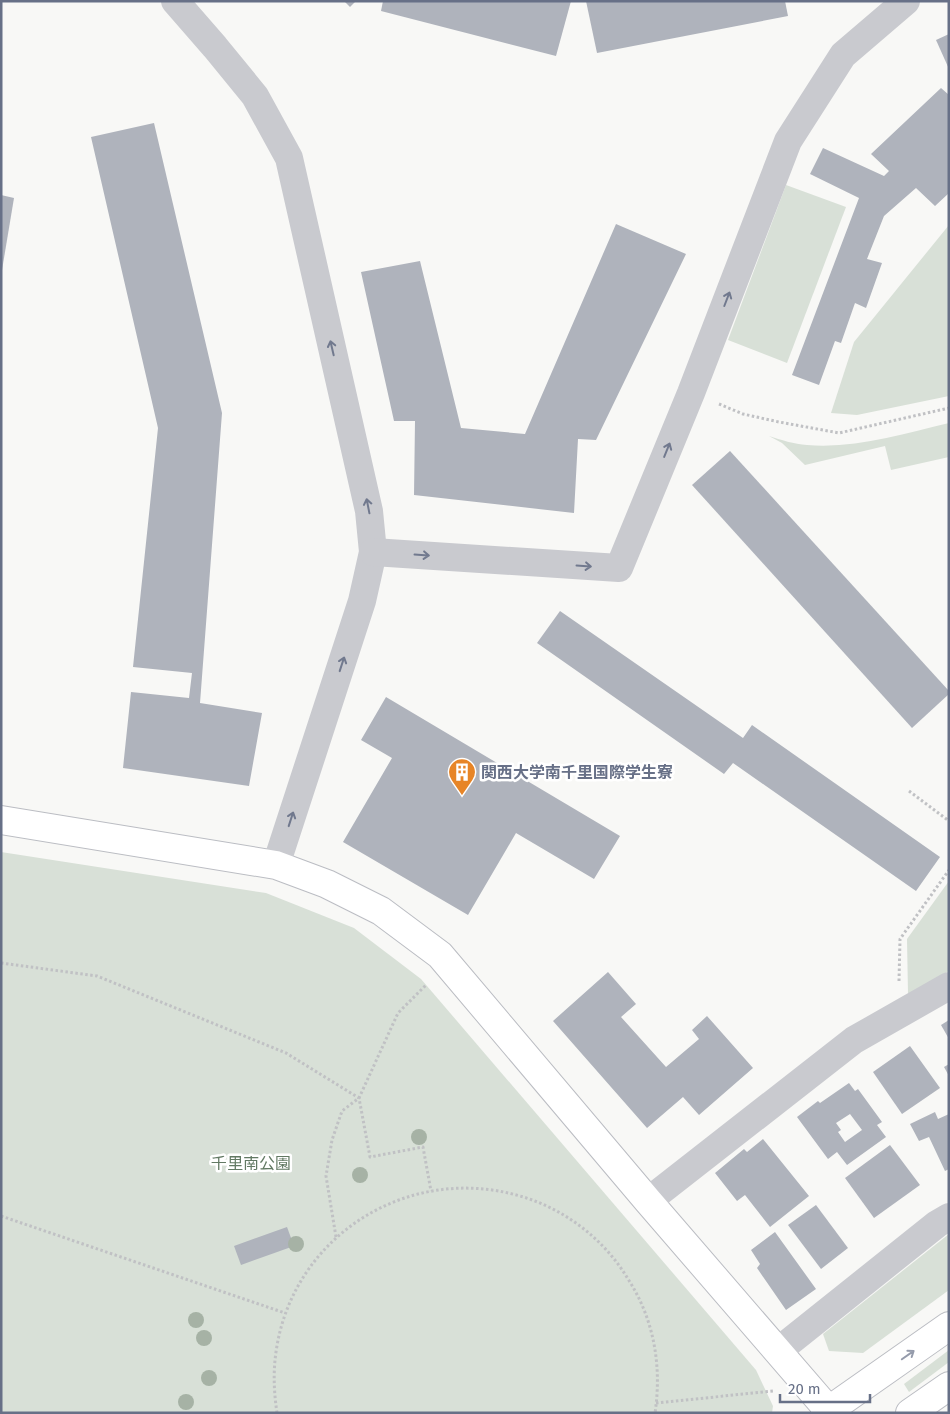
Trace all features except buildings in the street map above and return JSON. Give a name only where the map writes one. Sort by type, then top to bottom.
[{"type":"street","points":[[175,1],[216,47],[255,96],[289,158],[369,511],[373,552],[362,601],[276,865]]},
{"type":"street","points":[[373,552],[618,568],[691,393],[788,141],[843,55],[906,1]]},
{"type":"street","points":[[1,820],[276,865],[327,884],[381,912],[440,955],[828,1412],[949,1326]]},
{"type":"street","points":[[648,1201],[854,1040],[949,986]]},
{"type":"street","points":[[778,1351],[937,1224],[949,1217]]},
{"type":"street","points":[[910,1413],[949,1386]]},
{"type":"path","points":[[743,414],[839,433],[949,408]]},
{"type":"path","points":[[909,791],[949,821]]},
{"type":"path","points":[[899,1014],[900,939],[949,870]]},
{"type":"path","points":[[1,963],[97,976],[286,1053],[359,1098],[370,1157],[423,1147],[431,1191]]},
{"type":"path","points":[[336,1237],[326,1176],[332,1140],[342,1111],[359,1098],[398,1013],[421,990]]},
{"type":"path","points":[[277,1413],[274,1373],[276,1352],[285,1313],[292,1296],[306,1272],[323,1250],[350,1226],[380,1207],[397,1200],[431,1191],[471,1188],[520,1196],[548,1206],[582,1227],[612,1254],[624,1270],[643,1306],[650,1324],[657,1363],[658,1383],[655,1413]]},
{"type":"path","points":[[1,1216],[285,1313]]},
{"type":"path","points":[[656,1403],[774,1391]]},
{"type":"green space","points":[[786,185],[846,207],[787,363],[728,340]]},
{"type":"green space","points":[[949,225],[949,396],[857,415],[831,413],[854,342]]},
{"type":"green space","points":[[949,423],[949,457],[891,470],[885,446],[805,465],[782,443],[769,436],[802,444],[843,445],[878,440]]},
{"type":"green space","name":"千里南公園","points":[[1,852],[266,893],[354,928],[421,979],[756,1370],[773,1406],[772,1413],[1,1413]]},
{"type":"green space","points":[[949,881],[949,971],[908,994],[907,939]]},
{"type":"green space","points":[[949,1234],[949,1290],[863,1353],[829,1351],[823,1334]]},
{"type":"green space","points":[[949,1350],[949,1362],[909,1392],[904,1384]]},
{"type":"place","name":"関西大学南千里国際学生寮","points":[[462,796]]}]
